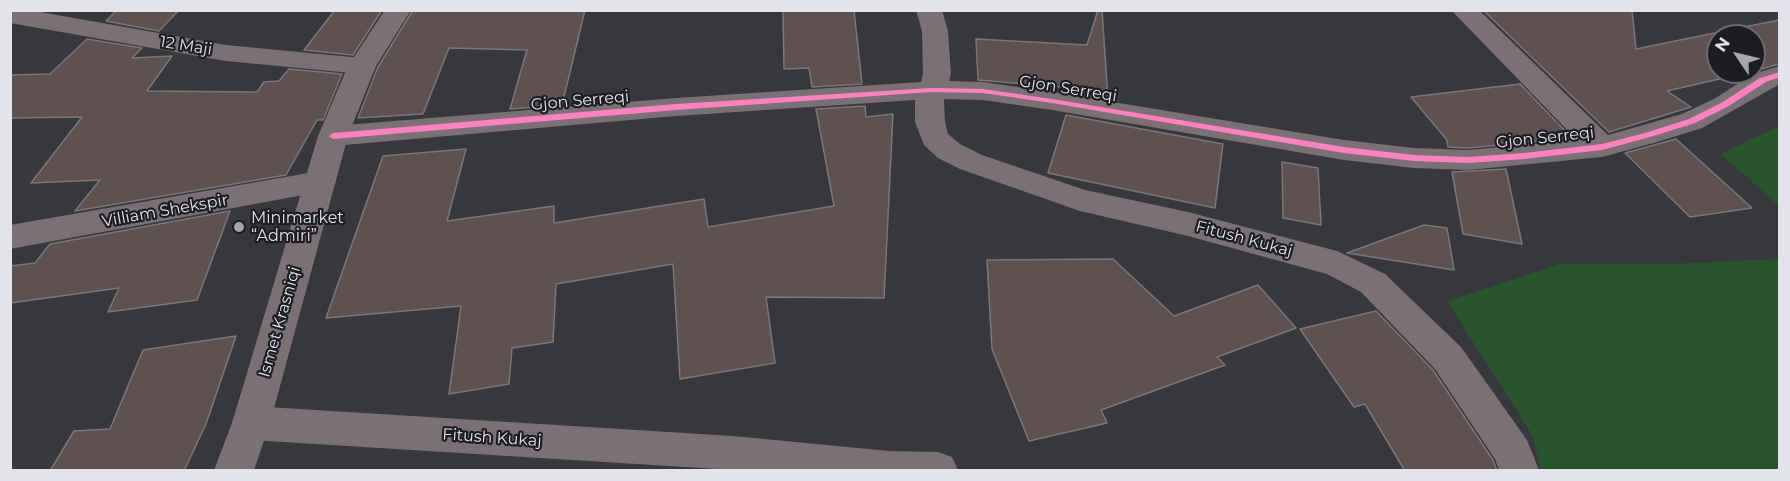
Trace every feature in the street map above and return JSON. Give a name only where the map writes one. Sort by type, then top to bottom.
[{"type":"street","name":"Ismet Krasniqi","points":[[234,471],[251,423],[333,136],[362,66],[398,10]]},
{"type":"street","name":"Fitush Kukaj","points":[[929,10],[935,31],[937,74],[928,101],[930,122],[936,138],[949,151],[971,162],[1080,200],[1188,224],[1337,264],[1373,283],[1448,358],[1512,452],[1519,471]]},
{"type":"street","name":"Gjon Serreqi","points":[[1464,10],[1602,147]]},
{"type":"street","name":"12 Maji","points":[[10,15],[226,53],[362,66]]},
{"type":"street","name":"Gjon Serreqi","points":[[333,136],[676,107],[931,90],[983,91],[1052,100],[1268,139],[1414,158],[1490,159],[1602,147],[1692,121],[1724,105],[1763,80],[1779,74]]},
{"type":"street","name":"Villiam Shekspir","points":[[10,237],[320,182]]},
{"type":"street","name":"Fitush Kukaj","points":[[251,423],[733,462],[938,471]]},
{"type":"green space","points":[[1779,126],[1779,206],[1721,154]]},
{"type":"green space","points":[[1779,259],[1779,470],[1541,470],[1532,435],[1447,301],[1560,264],[1670,264]]},
{"type":"building","points":[[117,10],[179,10],[159,31],[106,21]]},
{"type":"building","points":[[335,10],[382,10],[353,55],[304,50]]},
{"type":"building","points":[[413,10],[585,10],[562,105],[510,109],[527,50],[449,48],[423,114],[358,118],[378,67]]},
{"type":"building","points":[[783,10],[854,10],[862,84],[812,87],[809,68],[784,69]]},
{"type":"building","points":[[1098,10],[1102,10],[1108,99],[1072,93],[1074,88],[978,80],[976,39],[1087,45]]},
{"type":"building","points":[[1483,10],[1632,10],[1636,49],[1706,35],[1706,82],[1667,91],[1691,107],[1609,132]]},
{"type":"building","points":[[1779,20],[1779,64],[1766,68],[1766,24],[1759,24]]},
{"type":"building","points":[[87,39],[142,48],[132,58],[172,56],[147,91],[257,92],[264,82],[279,81],[289,69],[342,74],[323,120],[317,120],[286,175],[75,211],[100,180],[31,183],[82,117],[10,118],[10,75],[50,74]]},
{"type":"building","points":[[1520,84],[1572,138],[1468,148],[1448,147],[1447,140],[1411,97]]},
{"type":"building","points":[[865,106],[866,117],[893,114],[884,298],[766,297],[775,363],[680,379],[673,264],[556,284],[553,342],[512,348],[509,384],[449,394],[461,306],[326,318],[383,156],[466,149],[447,221],[554,206],[554,223],[704,199],[708,227],[834,206],[816,109]]},
{"type":"building","points":[[1066,115],[1223,144],[1215,208],[1048,173]]},
{"type":"building","points":[[1676,139],[1752,208],[1690,217],[1625,153]]},
{"type":"building","points":[[1282,162],[1318,168],[1321,225],[1283,218]]},
{"type":"building","points":[[1506,169],[1522,244],[1463,234],[1452,172]]},
{"type":"building","points":[[230,211],[197,300],[108,312],[119,288],[10,303],[10,266],[35,263],[50,244]]},
{"type":"building","points":[[1424,225],[1447,228],[1454,270],[1347,253]]},
{"type":"building","points":[[1113,259],[1174,316],[1258,285],[1296,328],[1217,357],[1225,365],[1101,410],[1107,423],[1029,441],[992,349],[987,260]]},
{"type":"building","points":[[1376,311],[1433,370],[1493,460],[1497,471],[1405,471],[1365,404],[1354,407],[1300,329]]},
{"type":"building","points":[[236,336],[206,424],[184,471],[50,471],[74,431],[110,429],[143,350]]},
{"type":"cycle path","points":[[333,136],[676,107],[931,90],[983,91],[1344,150],[1414,158],[1468,160],[1602,147],[1647,135],[1692,121],[1724,105],[1763,80],[1780,74]]},
{"type":"place","name":"Minimarket “Admiri”","points":[[239,227]]}]
